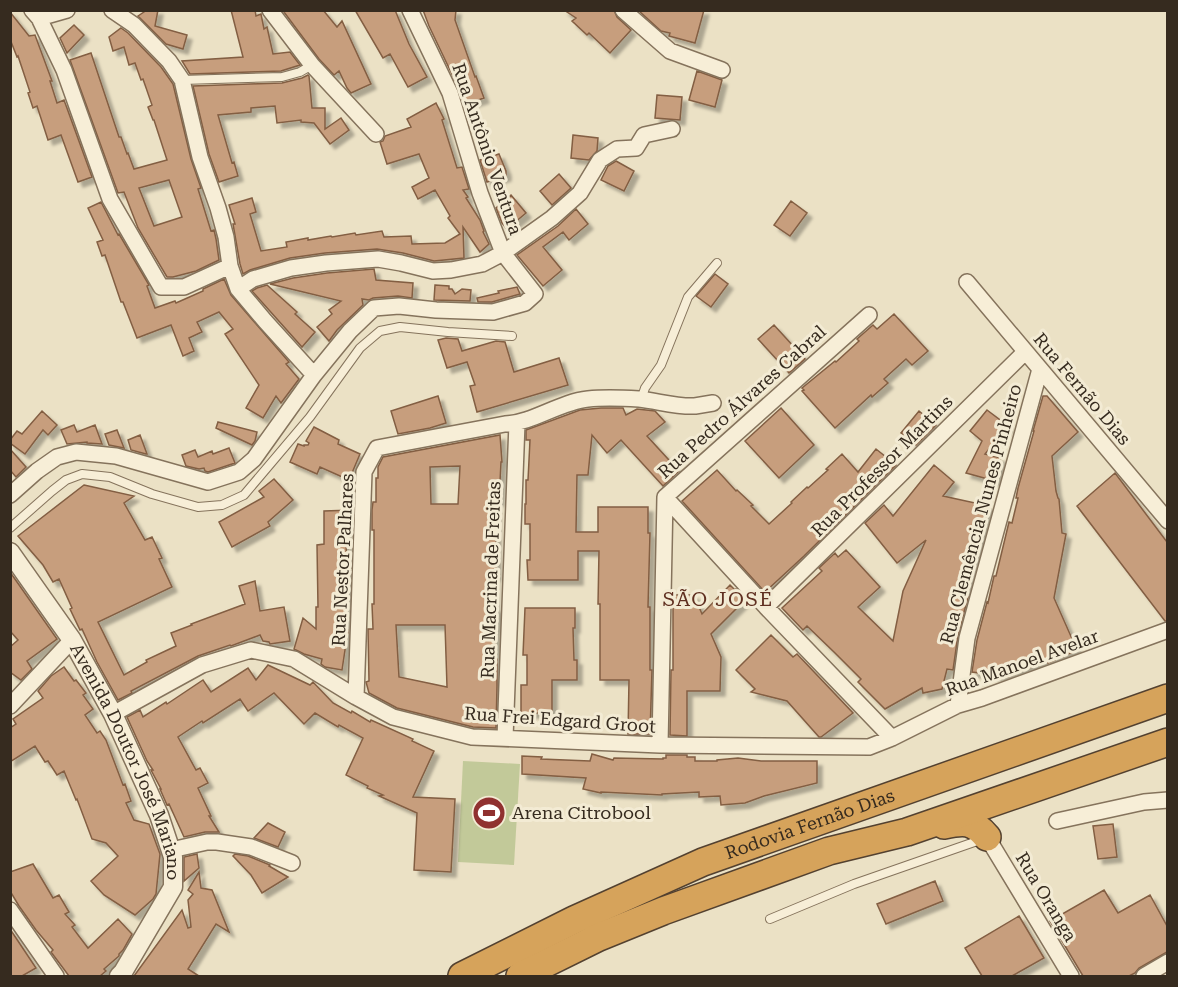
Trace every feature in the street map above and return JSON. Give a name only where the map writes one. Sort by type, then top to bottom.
[{"type":"highway","name":"Rodovia Fernão Dias","points":[[462,976],[574,920],[703,862],[1167,698]]},
{"type":"highway","name":"Rodovia Fernão Dias","points":[[520,976],[599,937],[663,910],[829,851],[907,831],[1167,742]]},
{"type":"highway","points":[[907,831],[962,822],[978,826],[987,837]]},
{"type":"street","points":[[67,10],[35,14],[64,70],[110,199],[161,287],[184,287],[230,266]]},
{"type":"street","points":[[10,495],[57,457],[76,452],[116,456],[208,482],[238,472],[254,459],[314,375],[238,289],[230,266],[226,237],[218,208],[200,157],[182,80],[169,61],[134,25],[112,10]]},
{"type":"street","points":[[270,10],[312,65],[376,134]]},
{"type":"street","name":"Rua Antônio Ventura","points":[[314,375],[350,331],[374,308],[399,306],[493,312],[525,303],[536,294],[503,253],[480,193],[450,93],[410,10]]},
{"type":"street","points":[[623,10],[670,51],[722,70]]},
{"type":"street","points":[[238,289],[262,276],[291,268],[326,263],[378,259],[433,271],[482,264],[503,253],[552,218],[580,193],[600,160],[618,149],[636,148],[644,135],[672,129]]},
{"type":"street","name":"Rua Fernão Dias","points":[[967,282],[1167,520]]},
{"type":"street","name":"Rua Pedro Álvares Cabral","points":[[660,745],[665,497],[868,315]]},
{"type":"street","name":"Rua Professor Martins","points":[[766,608],[1025,352]]},
{"type":"street","name":"Rua Clemência Nunes Pinheiro","points":[[958,705],[967,638],[1040,369]]},
{"type":"street","name":"Rua Nestor Palhares","points":[[356,697],[364,472],[376,448],[517,423],[574,401],[641,400],[683,405],[713,403]]},
{"type":"street","name":"Rua Macrina de Freitas","points":[[505,738],[517,423]]},
{"type":"street","points":[[665,497],[766,608],[892,738]]},
{"type":"street","name":"Avenida Doutor José Mariano","points":[[10,552],[72,640],[113,714],[159,815],[171,849],[173,887],[123,972],[118,976]]},
{"type":"street","name":"Rua Manoel Avelar","points":[[892,738],[958,705],[1167,630]]},
{"type":"street","points":[[10,706],[17,688],[72,640]]},
{"type":"street","name":"Rua Frei Edgard Groot","points":[[113,714],[202,665],[251,650],[294,659],[393,717],[472,737],[660,745],[869,747],[892,738]]},
{"type":"street","points":[[1057,821],[1143,802],[1167,800]]},
{"type":"street","name":"Rua Oranga","points":[[987,837],[1071,976]]},
{"type":"street","points":[[171,849],[217,842],[250,847],[292,863]]},
{"type":"street","points":[[10,910],[56,976]]},
{"type":"street","points":[[1144,976],[1167,962]]},
{"type":"lane","points":[[182,80],[282,77],[300,72],[312,65]]},
{"type":"lane","points":[[641,400],[645,388],[662,365],[688,297],[717,263]]},
{"type":"lane","points":[[10,528],[66,480],[82,474],[110,477],[152,494],[198,507],[222,505],[244,495],[310,417],[360,348],[380,331],[400,327],[512,336]]},
{"type":"lane","points":[[770,919],[854,884],[987,837]]},
{"type":"green space","name":"Arena Citrobool","points":[[463,761],[520,764],[514,865],[458,862]]},
{"type":"building","points":[[147,10],[158,10],[155,26],[187,35],[183,49],[166,44],[138,16]]},
{"type":"building","points":[[231,10],[255,10],[256,16],[261,14],[264,29],[267,27],[273,54],[290,52],[300,65],[281,71],[190,74],[182,61],[243,57]]},
{"type":"building","points":[[286,10],[323,10],[337,27],[342,21],[371,84],[351,93],[339,71],[334,75],[319,59],[284,12]]},
{"type":"building","points":[[355,10],[395,10],[409,44],[427,77],[408,87],[390,54],[383,58]]},
{"type":"building","points":[[423,10],[456,10],[455,20],[484,98],[464,105]]},
{"type":"building","points":[[564,10],[614,10],[617,17],[631,30],[610,53],[572,21],[576,18]]},
{"type":"building","points":[[638,10],[704,10],[695,43],[669,36],[670,33],[661,31]]},
{"type":"building","points":[[10,12],[29,36],[35,35],[52,81],[50,81],[57,103],[64,100],[92,177],[78,182],[61,135],[48,140],[37,106],[33,108],[18,56],[10,39]]},
{"type":"building","points":[[74,25],[84,35],[67,53],[60,38]]},
{"type":"building","points":[[121,28],[128,33],[161,67],[173,84],[191,159],[201,188],[198,189],[211,231],[214,230],[219,260],[196,271],[167,277],[138,228],[124,192],[118,193],[70,60],[91,53],[119,137],[121,137],[134,169],[167,160],[148,107],[152,105],[143,79],[141,80],[135,63],[129,65],[124,47],[113,51],[109,37]],"holes":[[[169,180],[182,217],[154,226],[139,188]]]},
{"type":"building","points":[[697,71],[722,80],[715,107],[689,100]]},
{"type":"building","points":[[308,75],[312,108],[325,108],[325,129],[341,118],[349,130],[330,144],[314,123],[301,122],[301,120],[277,123],[275,106],[251,108],[251,112],[218,115],[238,176],[219,182],[209,154],[193,86],[282,83]]},
{"type":"building","points":[[657,95],[682,97],[680,120],[655,118]]},
{"type":"building","points":[[436,103],[444,119],[442,120],[457,168],[462,167],[469,189],[463,190],[468,197],[466,198],[480,220],[489,244],[480,252],[463,227],[464,258],[434,261],[377,249],[290,258],[243,274],[233,224],[235,224],[229,205],[252,198],[256,212],[250,214],[261,251],[287,247],[286,242],[355,233],[356,235],[382,231],[384,237],[411,236],[412,244],[445,243],[460,234],[448,218],[450,216],[435,190],[418,199],[412,187],[429,178],[419,154],[387,164],[380,142],[385,136],[411,127],[407,119]]},
{"type":"building","points":[[573,135],[598,138],[597,151],[589,160],[571,158]]},
{"type":"building","points":[[499,154],[506,176],[487,182],[480,160]]},
{"type":"building","points":[[616,161],[634,171],[624,191],[601,180],[608,166]]},
{"type":"building","points":[[559,174],[571,188],[552,205],[540,191]]},
{"type":"building","points":[[511,195],[526,213],[507,229],[496,208]]},
{"type":"building","points":[[791,201],[807,213],[790,236],[774,225]]},
{"type":"building","points":[[101,202],[118,235],[149,285],[147,286],[155,308],[175,301],[176,303],[224,279],[231,295],[289,362],[286,364],[299,379],[281,403],[276,396],[263,418],[246,408],[259,385],[225,334],[233,329],[219,312],[197,322],[202,332],[189,338],[194,351],[183,356],[171,325],[137,338],[123,302],[121,302],[105,255],[102,256],[97,242],[103,240],[88,208]]},
{"type":"building","points":[[576,209],[588,224],[569,240],[563,232],[543,247],[562,270],[543,286],[517,255],[558,226]]},
{"type":"building","points":[[374,269],[376,280],[413,283],[412,298],[398,296],[362,299],[363,305],[329,341],[317,327],[332,314],[329,310],[341,301],[270,284],[327,273]]},
{"type":"building","points":[[715,274],[728,284],[711,307],[696,296]]},
{"type":"building","points":[[267,285],[315,332],[302,347],[252,291]]},
{"type":"building","points":[[435,285],[449,286],[455,294],[462,289],[471,290],[470,301],[434,300]]},
{"type":"building","points":[[517,287],[520,294],[492,302],[478,302],[477,298]]},
{"type":"building","points":[[894,314],[928,351],[912,365],[906,359],[884,379],[888,383],[872,397],[871,395],[835,428],[802,391],[804,390],[802,388],[836,362],[873,325],[877,329]]},
{"type":"building","points":[[774,325],[805,359],[789,373],[758,339]]},
{"type":"building","points":[[458,339],[462,351],[496,341],[505,342],[514,372],[559,358],[568,385],[477,412],[470,386],[475,385],[467,362],[447,368],[438,340]]},
{"type":"building","points":[[438,396],[446,423],[398,434],[391,411]]},
{"type":"building","points":[[1043,396],[1047,396],[1078,432],[1052,456],[1062,533],[1066,534],[1054,598],[1077,650],[1008,677],[972,672],[977,640],[1009,522],[1012,523],[1018,488]]},
{"type":"building","points":[[623,408],[626,415],[637,409],[655,411],[665,422],[647,436],[679,471],[663,486],[621,440],[607,453],[592,435],[588,475],[577,475],[576,532],[598,532],[598,507],[648,507],[648,533],[650,533],[648,607],[650,607],[650,670],[652,670],[650,734],[628,734],[629,680],[600,680],[599,551],[578,551],[578,580],[528,580],[530,524],[525,524],[525,504],[530,440],[526,440],[526,430],[580,410]]},
{"type":"building","points":[[781,408],[814,445],[779,478],[745,441]]},
{"type":"building","points":[[987,410],[1008,426],[985,454],[1001,458],[995,481],[966,473],[982,441],[970,431]]},
{"type":"building","points":[[42,411],[57,425],[48,435],[43,430],[25,454],[10,443],[10,440],[17,431],[22,434]]},
{"type":"building","points":[[919,411],[936,425],[916,445],[901,433]]},
{"type":"building","points":[[218,422],[257,432],[255,441],[252,445],[216,428]]},
{"type":"building","points":[[74,425],[77,432],[95,425],[102,444],[87,442],[67,444],[61,430]]},
{"type":"building","points":[[314,427],[339,440],[338,444],[360,454],[349,480],[320,467],[317,474],[290,462],[298,444],[308,445],[306,441]]},
{"type":"building","points":[[117,430],[124,448],[109,445],[105,434]]},
{"type":"building","points":[[140,435],[147,454],[131,450],[128,440]]},
{"type":"building","points":[[500,435],[502,462],[499,501],[496,501],[496,576],[494,576],[494,608],[497,608],[497,628],[495,628],[496,728],[473,727],[397,708],[369,693],[366,682],[369,681],[368,629],[373,629],[372,604],[374,604],[372,510],[373,502],[376,502],[378,467],[383,457]],"holes":[[[460,466],[458,504],[431,504],[430,467]],[[396,625],[445,625],[447,687],[399,677]]]},
{"type":"building","points":[[229,448],[235,463],[208,472],[204,468],[186,466],[182,455],[195,450],[198,457],[212,451],[213,454]]},
{"type":"building","points":[[10,449],[26,467],[16,477],[10,470]]},
{"type":"building","points":[[876,449],[896,465],[765,592],[682,501],[717,470],[769,524],[828,470],[826,469],[842,454],[858,472]]},
{"type":"building","points":[[934,465],[954,482],[943,496],[989,506],[971,570],[966,597],[968,597],[958,635],[953,670],[947,669],[942,689],[923,693],[922,688],[885,709],[858,682],[861,679],[834,652],[807,626],[803,630],[782,608],[822,571],[819,568],[835,553],[838,557],[846,550],[880,587],[858,607],[893,641],[903,591],[926,540],[897,563],[865,523],[884,505],[893,516]]},
{"type":"building","points":[[1115,473],[1167,542],[1167,621],[1077,506]]},
{"type":"building","points":[[274,479],[293,500],[268,522],[270,526],[232,547],[219,522],[264,497],[259,491]]},
{"type":"building","points":[[84,485],[134,496],[124,503],[145,540],[152,537],[172,587],[98,622],[124,675],[147,662],[146,660],[176,646],[171,633],[245,604],[239,586],[255,581],[260,611],[284,607],[290,641],[270,644],[263,641],[260,635],[230,645],[198,656],[118,700],[82,629],[80,630],[59,579],[53,582],[43,565],[18,536]]},
{"type":"building","points":[[353,510],[352,530],[346,530],[345,630],[348,630],[342,670],[325,667],[321,664],[322,659],[294,649],[303,618],[316,629],[317,545],[324,544],[324,511]]},
{"type":"building","points":[[10,572],[57,639],[27,661],[32,669],[21,680],[10,672],[10,647],[18,640],[10,631]]},
{"type":"building","points":[[730,585],[746,599],[711,634],[721,657],[720,691],[687,691],[687,736],[670,735],[673,595],[694,595],[702,614]]},
{"type":"building","points":[[525,608],[575,608],[575,628],[573,628],[577,680],[552,680],[552,713],[521,713],[521,685],[527,685],[527,655],[523,655]]},
{"type":"building","points":[[771,635],[793,657],[797,654],[853,713],[821,737],[787,701],[751,692],[755,689],[736,670]]},
{"type":"building","points":[[268,665],[310,685],[313,682],[333,703],[370,722],[371,720],[413,739],[412,741],[434,751],[413,797],[455,799],[451,872],[414,870],[417,813],[379,796],[383,795],[346,775],[363,738],[315,713],[304,724],[274,693],[248,711],[240,699],[178,737],[196,770],[200,768],[208,783],[198,788],[211,816],[209,816],[219,832],[205,832],[184,837],[127,717],[140,710],[143,717],[203,680],[211,692],[248,668],[256,680]]},
{"type":"building","points":[[64,667],[86,693],[83,695],[93,709],[85,715],[97,733],[100,731],[106,740],[131,801],[126,803],[134,820],[149,824],[160,854],[156,894],[135,915],[104,895],[91,881],[118,856],[106,843],[92,839],[64,771],[57,775],[35,746],[10,762],[10,728],[16,724],[13,719],[43,698],[38,691],[51,676]]},
{"type":"building","points":[[592,754],[613,760],[614,758],[663,759],[666,755],[687,755],[687,757],[695,757],[695,761],[738,758],[761,761],[817,761],[817,783],[745,803],[721,805],[720,796],[699,797],[699,792],[662,795],[601,793],[583,789],[586,778],[522,774],[522,756],[590,761]]},
{"type":"building","points":[[268,823],[285,832],[278,847],[254,838]]},
{"type":"building","points":[[1113,824],[1117,857],[1098,859],[1093,826]]},
{"type":"building","points":[[197,854],[199,868],[184,881],[184,857]]},
{"type":"building","points":[[235,854],[248,856],[270,865],[288,877],[262,893],[251,875],[233,856]]},
{"type":"building","points":[[33,864],[53,898],[59,895],[69,912],[65,914],[75,925],[72,927],[88,948],[118,919],[132,934],[119,956],[104,969],[106,971],[100,976],[69,976],[10,891],[10,872]]},
{"type":"building","points":[[199,872],[201,888],[212,890],[229,932],[216,924],[188,969],[199,976],[134,976],[182,910],[188,928],[191,927],[188,900],[193,894],[188,890]]},
{"type":"building","points":[[935,881],[943,901],[886,924],[877,904]]},
{"type":"building","points":[[1104,890],[1118,913],[1150,895],[1167,926],[1167,952],[1129,976],[1083,976],[1050,921]]},
{"type":"building","points":[[1019,916],[1044,958],[1012,976],[982,976],[965,948]]},
{"type":"building","points":[[10,929],[36,968],[22,976],[10,976]]},
{"type":"place","name":"Arena Citrobool","points":[[489,813]]},
{"type":"district","name":"SÃO JOSÉ","points":[[718,599]]}]
